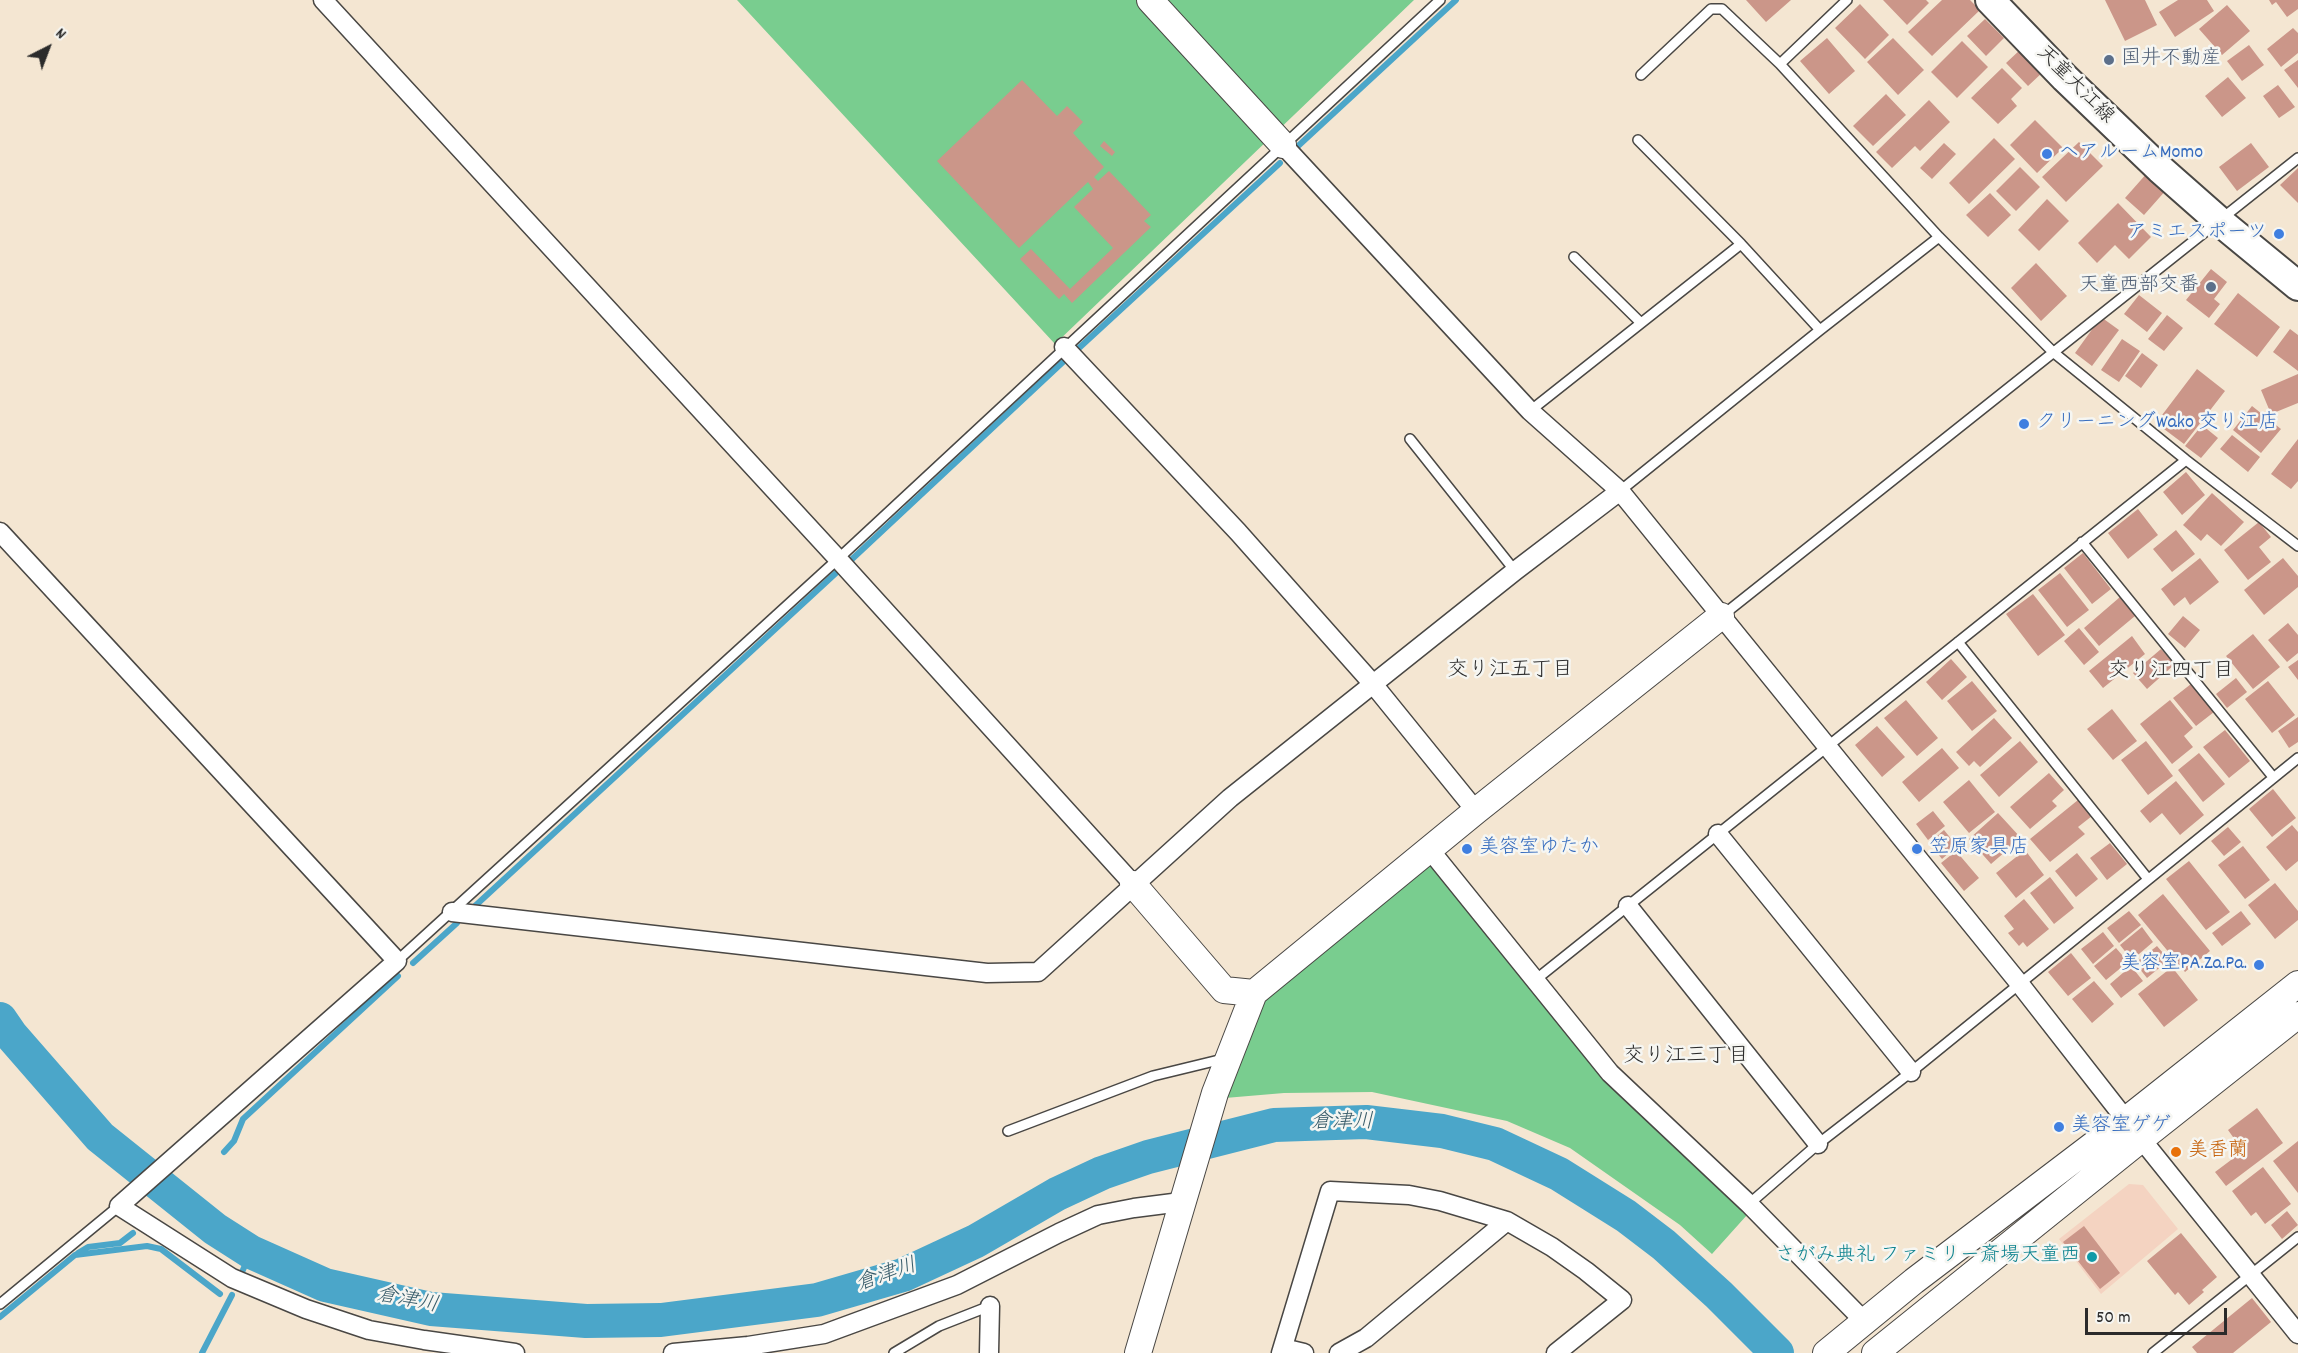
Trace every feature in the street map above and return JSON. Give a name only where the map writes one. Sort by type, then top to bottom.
[{"type":"main road","name":"天童大江線","points":[[1990,0],[2065,78],[2160,169],[2298,286]]},
{"type":"street","points":[[323,0],[838,559],[1133,884],[1224,990],[1254,993]]},
{"type":"street","points":[[1150,0],[1530,411],[1620,491],[2019,984],[2133,1130],[2298,1334]]},
{"type":"street","points":[[1064,347],[1238,532],[1373,684],[1476,811]]},
{"type":"street","points":[[452,912],[987,973],[1038,972],[1230,798],[1515,570],[1620,491]]},
{"type":"street","points":[[0,532],[397,961],[123,1202],[232,1278],[306,1309],[369,1330],[515,1353]]},
{"type":"street","points":[[1138,1353],[1183,1194],[1215,1093],[1254,993],[1476,811],[1721,616]]},
{"type":"street","points":[[1718,834],[1911,1072]]},
{"type":"street","points":[[1430,850],[1610,1073],[1749,1204],[1864,1321]]},
{"type":"street","points":[[1628,906],[1818,1144]]},
{"type":"street","points":[[1887,1349],[2298,984]]},
{"type":"street","points":[[1830,1350],[1864,1321],[2298,1015]]},
{"type":"street","points":[[1304,1353],[1282,1351],[1330,1191],[1409,1195],[1440,1201],[1507,1221],[1552,1247],[1587,1271],[1622,1300],[1556,1353]]},
{"type":"street","points":[[673,1353],[747,1346],[824,1334],[957,1285],[1098,1215],[1183,1194]]},
{"type":"street","points":[[1339,1353],[1366,1338],[1507,1221]]},
{"type":"street","points":[[989,1353],[990,1306]]},
{"type":"lane","points":[[397,961],[838,559],[1440,0]]},
{"type":"lane","points":[[1780,64],[1847,0]]},
{"type":"lane","points":[[1641,75],[1711,9],[1722,9],[1780,64],[1940,237],[2053,352],[2186,460],[2298,546]]},
{"type":"lane","points":[[1638,140],[1741,244],[1820,330]]},
{"type":"lane","points":[[1721,616],[2298,158]]},
{"type":"lane","points":[[1620,491],[1940,237]]},
{"type":"lane","points":[[1530,411],[1741,244]]},
{"type":"lane","points":[[1574,258],[1640,322]]},
{"type":"lane","points":[[1410,439],[1515,570]]},
{"type":"lane","points":[[1534,981],[2186,460]]},
{"type":"lane","points":[[2082,542],[2273,777]]},
{"type":"lane","points":[[1958,642],[2148,879]]},
{"type":"lane","points":[[1749,1204],[1818,1144],[1911,1072],[2298,758]]},
{"type":"lane","points":[[1008,1131],[1154,1076],[1229,1058]]},
{"type":"lane","points":[[0,1304],[123,1202]]},
{"type":"lane","points":[[2153,1353],[2298,1237]]},
{"type":"lane","points":[[894,1353],[939,1326],[990,1306]]},
{"type":"shaded area","points":[[2129,1184],[2143,1185],[2178,1229],[2101,1294],[2059,1239]]},
{"type":"green space","points":[[737,0],[1414,0],[1055,344]]},
{"type":"green space","points":[[1429,861],[1603,1079],[1747,1215],[1712,1254],[1680,1225],[1570,1148],[1507,1121],[1372,1092],[1284,1093],[1225,1098],[1263,995]]},
{"type":"building","points":[[1746,0],[1791,0],[1766,22]]},
{"type":"building","points":[[1883,0],[1926,0],[1929,3],[1907,25]]},
{"type":"building","points":[[1942,0],[1970,0],[1980,10],[1932,56],[1908,32]]},
{"type":"building","points":[[2105,0],[2145,0],[2157,25],[2125,41]]},
{"type":"building","points":[[2178,0],[2207,0],[2214,11],[2175,37],[2159,12]]},
{"type":"building","points":[[2269,0],[2298,0],[2298,9],[2287,17],[2276,2],[2272,5]]},
{"type":"building","points":[[1860,4],[1889,35],[1865,59],[1835,28]]},
{"type":"building","points":[[2227,5],[2250,31],[2222,55],[2199,29]]},
{"type":"building","points":[[1985,19],[2004,38],[1986,56],[1967,36]]},
{"type":"building","points":[[2293,28],[2298,33],[2298,53],[2281,67],[2267,49]]},
{"type":"building","points":[[1827,38],[1855,71],[1829,94],[1800,61]]},
{"type":"building","points":[[1893,38],[1924,70],[1898,95],[1867,62]]},
{"type":"building","points":[[1962,41],[1988,67],[1957,98],[1931,72]]},
{"type":"building","points":[[2249,45],[2264,65],[2242,81],[2227,61]]},
{"type":"building","points":[[2021,49],[2043,72],[2028,86],[2006,63]]},
{"type":"building","points":[[2298,60],[2298,88],[2284,70]]},
{"type":"building","points":[[2002,68],[2022,88],[2011,99],[2017,106],[1998,124],[1971,98]]},
{"type":"building","points":[[2228,77],[2246,98],[2222,117],[2205,96]]},
{"type":"building","points":[[1022,80],[1057,116],[1067,106],[1083,122],[1073,133],[1104,167],[1094,177],[1098,181],[1109,171],[1151,215],[1144,221],[1151,227],[1072,303],[1064,294],[1059,299],[1020,259],[1031,249],[1070,289],[1113,248],[1074,207],[1093,189],[1088,182],[1019,248],[937,161]]},
{"type":"building","points":[[2278,85],[2295,107],[2279,118],[2263,96]]},
{"type":"building","points":[[1886,94],[1906,115],[1873,146],[1853,126]]},
{"type":"building","points":[[1929,100],[1950,122],[1920,151],[1915,146],[1892,168],[1876,152]]},
{"type":"building","points":[[2035,120],[2063,148],[2037,173],[2010,145]]},
{"type":"building","points":[[1994,138],[2015,159],[1969,204],[1949,183]]},
{"type":"building","points":[[1104,141],[1115,152],[1112,156],[1100,146]]},
{"type":"building","points":[[2079,142],[2103,166],[2066,202],[2042,177]]},
{"type":"building","points":[[1944,143],[1956,154],[1932,179],[1920,168]]},
{"type":"building","points":[[2251,143],[2269,167],[2237,191],[2219,167]]},
{"type":"building","points":[[2020,167],[2040,187],[2016,211],[1996,191]]},
{"type":"building","points":[[2298,168],[2298,203],[2280,185]]},
{"type":"building","points":[[2148,172],[2167,189],[2144,215],[2125,198]]},
{"type":"building","points":[[1990,193],[2011,215],[1988,237],[1966,215]]},
{"type":"building","points":[[2047,199],[2069,221],[2039,251],[2018,230]]},
{"type":"building","points":[[2118,203],[2151,237],[2129,259],[2115,245],[2097,263],[2078,243]]},
{"type":"building","points":[[2036,263],[2067,296],[2041,321],[2011,288]]},
{"type":"building","points":[[2211,269],[2227,282],[2214,299],[2220,304],[2209,318],[2186,300]]},
{"type":"building","points":[[2238,293],[2280,327],[2257,357],[2214,324]]},
{"type":"building","points":[[2139,295],[2162,313],[2147,332],[2124,314]]},
{"type":"building","points":[[2167,315],[2183,328],[2164,351],[2148,339]]},
{"type":"building","points":[[2101,317],[2119,330],[2092,366],[2075,353]]},
{"type":"building","points":[[2290,329],[2298,335],[2298,371],[2273,352]]},
{"type":"building","points":[[2122,339],[2140,351],[2119,382],[2101,370]]},
{"type":"building","points":[[2142,353],[2158,365],[2141,388],[2125,376]]},
{"type":"building","points":[[2197,369],[2225,391],[2184,444],[2156,423]]},
{"type":"building","points":[[2298,374],[2298,403],[2271,414],[2261,390]]},
{"type":"building","points":[[2252,406],[2281,429],[2261,453],[2233,430]]},
{"type":"building","points":[[2202,425],[2218,438],[2201,458],[2185,446]]},
{"type":"building","points":[[2232,435],[2260,457],[2248,472],[2220,449]]},
{"type":"building","points":[[2298,439],[2298,481],[2291,489],[2271,474]]},
{"type":"building","points":[[2186,472],[2205,495],[2182,515],[2163,492]]},
{"type":"building","points":[[2212,493],[2244,522],[2221,546],[2207,534],[2201,541],[2183,525]]},
{"type":"building","points":[[2138,509],[2158,535],[2128,559],[2108,533]]},
{"type":"building","points":[[2259,522],[2271,537],[2259,547],[2271,562],[2248,580],[2224,550]]},
{"type":"building","points":[[2176,530],[2195,554],[2172,572],[2153,549]]},
{"type":"building","points":[[2083,553],[2111,589],[2092,604],[2064,568]]},
{"type":"building","points":[[2200,558],[2219,582],[2190,605],[2185,597],[2174,606],[2161,589]]},
{"type":"building","points":[[2283,558],[2298,576],[2298,587],[2264,615],[2244,590]]},
{"type":"building","points":[[2060,573],[2089,610],[2067,627],[2038,590]]},
{"type":"building","points":[[2033,594],[2065,635],[2038,656],[2006,614]]},
{"type":"building","points":[[2120,597],[2135,616],[2099,646],[2084,628]]},
{"type":"building","points":[[2183,616],[2200,630],[2185,648],[2168,634]]},
{"type":"building","points":[[2288,623],[2298,635],[2298,653],[2287,662],[2268,640]]},
{"type":"building","points":[[2079,628],[2099,652],[2084,665],[2064,641]]},
{"type":"building","points":[[2253,634],[2280,667],[2253,689],[2226,656]]},
{"type":"building","points":[[2132,636],[2145,654],[2103,688],[2089,671]]},
{"type":"building","points":[[2161,649],[2175,664],[2147,689],[2133,673]]},
{"type":"building","points":[[1951,659],[1967,677],[1942,700],[1926,682]]},
{"type":"building","points":[[2298,660],[2298,680],[2288,667]]},
{"type":"building","points":[[2236,678],[2247,692],[2227,708],[2216,694]]},
{"type":"building","points":[[1972,681],[1997,711],[1972,731],[1947,701]]},
{"type":"building","points":[[2268,681],[2295,715],[2272,733],[2245,699]]},
{"type":"building","points":[[2191,684],[2214,712],[2196,726],[2173,698]]},
{"type":"building","points":[[1906,700],[1938,738],[1917,756],[1884,718]]},
{"type":"building","points":[[2170,700],[2193,728],[2184,736],[2193,747],[2172,764],[2140,724]]},
{"type":"building","points":[[2112,709],[2137,741],[2113,760],[2087,729]]},
{"type":"building","points":[[2298,717],[2298,742],[2289,748],[2278,731]]},
{"type":"building","points":[[1994,718],[2012,738],[1980,767],[1974,761],[1969,766],[1956,752]]},
{"type":"building","points":[[1877,726],[1905,757],[1882,777],[1855,745]]},
{"type":"building","points":[[2225,730],[2250,761],[2229,778],[2203,747]]},
{"type":"building","points":[[2020,741],[2038,762],[1999,797],[1980,775]]},
{"type":"building","points":[[2146,741],[2173,776],[2148,795],[2121,760]]},
{"type":"building","points":[[1942,748],[1959,768],[1919,802],[1902,782]]},
{"type":"building","points":[[2199,753],[2225,784],[2203,802],[2178,770]]},
{"type":"building","points":[[2049,773],[2064,790],[2052,801],[2057,806],[2030,829],[2010,807]]},
{"type":"building","points":[[1969,780],[1995,812],[1969,833],[1943,802]]},
{"type":"building","points":[[2176,781],[2204,815],[2180,835],[2162,813],[2150,823],[2140,811]]},
{"type":"building","points":[[2273,789],[2296,818],[2272,837],[2249,809]]},
{"type":"building","points":[[2078,800],[2092,816],[2078,827],[2085,834],[2050,862],[2030,839]]},
{"type":"building","points":[[1933,811],[1945,826],[1928,840],[1916,824]]},
{"type":"building","points":[[1998,813],[2021,838],[1991,864],[1969,839]]},
{"type":"building","points":[[2292,825],[2298,832],[2298,861],[2286,871],[2266,847]]},
{"type":"building","points":[[2228,827],[2241,842],[2224,856],[2211,841]]},
{"type":"building","points":[[1944,830],[1957,846],[1942,859],[1929,843]]},
{"type":"building","points":[[2110,843],[2127,864],[2107,880],[2090,858]]},
{"type":"building","points":[[2243,846],[2270,880],[2245,899],[2218,865]]},
{"type":"building","points":[[2025,850],[2044,875],[2016,898],[1996,873]]},
{"type":"building","points":[[1956,851],[1979,878],[1964,891],[1941,863]]},
{"type":"building","points":[[2077,853],[2098,879],[2076,897],[2055,871]]},
{"type":"building","points":[[2189,861],[2230,912],[2206,930],[2166,879]]},
{"type":"building","points":[[2050,877],[2074,908],[2054,924],[2030,893]]},
{"type":"building","points":[[2275,883],[2298,911],[2298,920],[2275,939],[2248,905]]},
{"type":"building","points":[[2163,894],[2210,951],[2185,972],[2138,915]]},
{"type":"building","points":[[2024,899],[2049,929],[2027,947],[2023,942],[2019,946],[2008,933],[2014,929],[2004,916]]},
{"type":"building","points":[[2129,911],[2141,925],[2119,943],[2107,928]]},
{"type":"building","points":[[2241,911],[2251,924],[2222,946],[2212,933]]},
{"type":"building","points":[[2142,927],[2153,942],[2132,960],[2120,945]]},
{"type":"building","points":[[2103,932],[2114,946],[2093,964],[2081,949]]},
{"type":"building","points":[[2157,946],[2169,960],[2147,978],[2135,963]]},
{"type":"building","points":[[2116,948],[2128,962],[2106,980],[2094,966]]},
{"type":"building","points":[[2071,953],[2091,978],[2068,996],[2048,972]]},
{"type":"building","points":[[2131,966],[2143,981],[2121,998],[2110,984]]},
{"type":"building","points":[[2172,967],[2198,1000],[2164,1027],[2138,994]]},
{"type":"building","points":[[2094,981],[2114,1004],[2092,1023],[2072,999]]},
{"type":"building","points":[[2257,1108],[2283,1143],[2226,1186],[2215,1172],[2243,1151],[2228,1130]]},
{"type":"building","points":[[2298,1141],[2298,1193],[2273,1161]]},
{"type":"building","points":[[2263,1167],[2291,1204],[2265,1224],[2256,1212],[2251,1216],[2232,1191]]},
{"type":"building","points":[[2287,1211],[2298,1225],[2282,1239],[2271,1225]]},
{"type":"building","name":"さがみ典礼 ファミリー斎場天童西","points":[[2084,1226],[2120,1273],[2100,1289],[2063,1242]]},
{"type":"building","points":[[2181,1233],[2217,1277],[2189,1305],[2178,1292],[2175,1295],[2147,1261]]},
{"type":"building","points":[[2252,1298],[2271,1322],[2233,1353],[2197,1353],[2192,1347]]},
{"type":"waterway","points":[[1297,147],[1456,0]]},
{"type":"waterway","points":[[1079,348],[1280,163]]},
{"type":"waterway","points":[[853,565],[850,561],[1064,361]]},
{"type":"waterway","points":[[475,906],[836,573]]},
{"type":"waterway","points":[[413,963],[457,923]]},
{"type":"waterway","points":[[224,1152],[234,1141],[243,1119],[398,976]]},
{"type":"waterway","name":"倉津川","points":[[0,1019],[11,1035],[100,1137],[215,1229],[251,1252],[325,1285],[431,1309],[586,1321],[661,1320],[817,1300],[903,1275],[976,1241],[1057,1194],[1102,1173],[1148,1157],[1274,1125],[1366,1122],[1442,1131],[1495,1144],[1559,1174],[1626,1216],[1664,1245],[1719,1295],[1777,1353]]},
{"type":"waterway","points":[[78,1253],[88,1247],[120,1243],[133,1233]]},
{"type":"waterway","points":[[0,1317],[75,1255],[147,1246],[161,1249],[220,1294]]},
{"type":"waterway","points":[[242,1272],[251,1252]]},
{"type":"waterway","points":[[202,1353],[232,1295]]},
{"type":"place","name":"国井不動産","points":[[2109,60]]},
{"type":"place","name":"ヘアルームMomo","points":[[2047,154]]},
{"type":"place","name":"アミエスポーツ","points":[[2279,234]]},
{"type":"place","name":"天童西部交番","points":[[2211,287]]},
{"type":"place","name":"クリーニングWako 交り江店","points":[[2024,424]]},
{"type":"place","name":"美容室ゆたか","points":[[1467,849]]},
{"type":"place","name":"笠原家具店","points":[[1917,849]]},
{"type":"place","name":"美容室PA.Za.Pa.","points":[[2259,965]]},
{"type":"place","name":"美容室ゲゲ","points":[[2059,1127]]},
{"type":"place","name":"美香蘭","points":[[2176,1152]]},
{"type":"place","name":"さがみ典礼 ファミリー斎場天童西","points":[[2092,1257]]},
{"type":"district","name":"交り江五丁目","points":[[1510,672]]},
{"type":"district","name":"交り江四丁目","points":[[2171,673]]},
{"type":"district","name":"交り江三丁目","points":[[1686,1058]]}]
